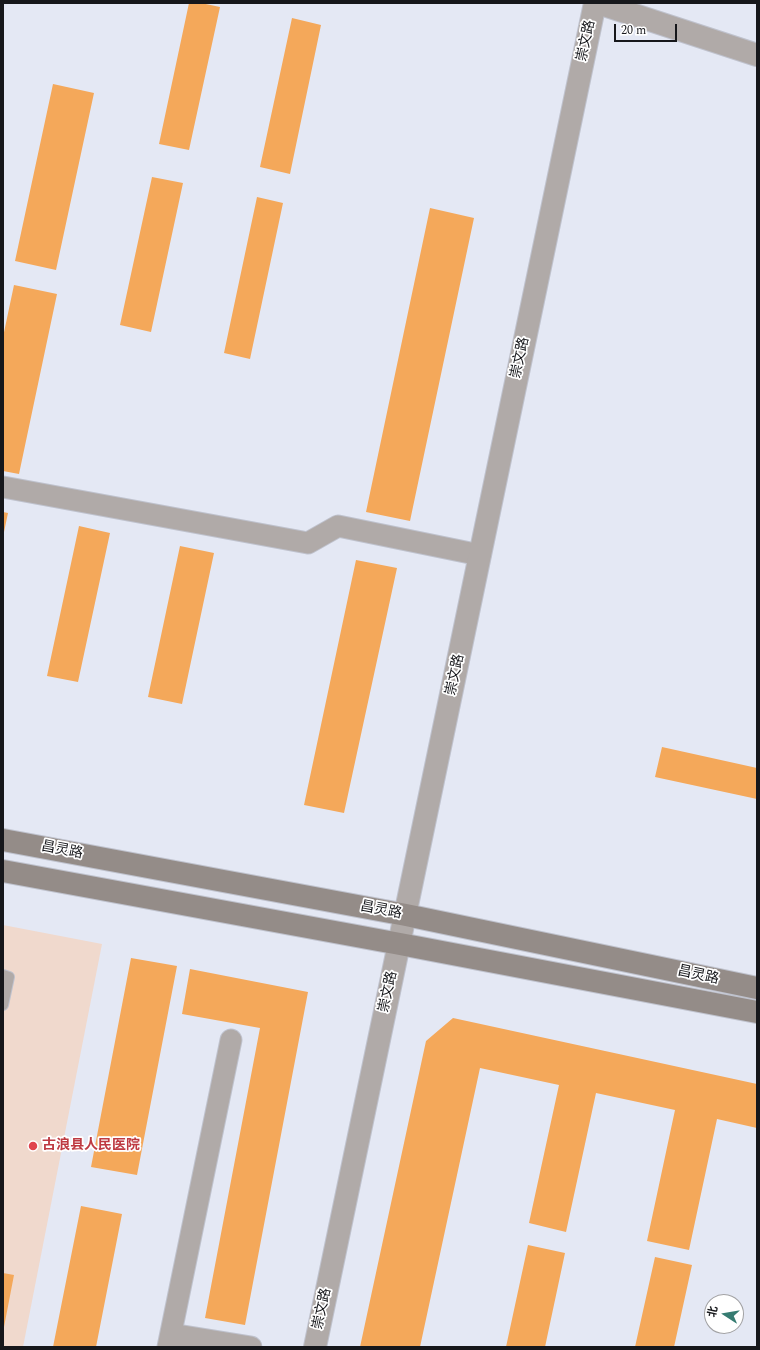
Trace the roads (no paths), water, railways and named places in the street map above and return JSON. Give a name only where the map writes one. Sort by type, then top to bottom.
[{"type":"main road","name":"昌灵路","points":[[3,840],[406,915],[757,988]]},
{"type":"main road","name":"昌灵路","points":[[3,871],[400,944],[757,1012]]},
{"type":"street","points":[[596,3],[757,55]]},
{"type":"street","name":"崇文路","points":[[315,1347],[596,3]]},
{"type":"street","points":[[3,487],[308,543],[338,526],[480,555]]},
{"type":"street","points":[[231,1040],[170,1341],[251,1347]]},
{"type":"lane","points":[[3,975],[9,976],[3,1004]]},
{"type":"place","name":"古浪县人民医院","points":[[33,1146]]}]
